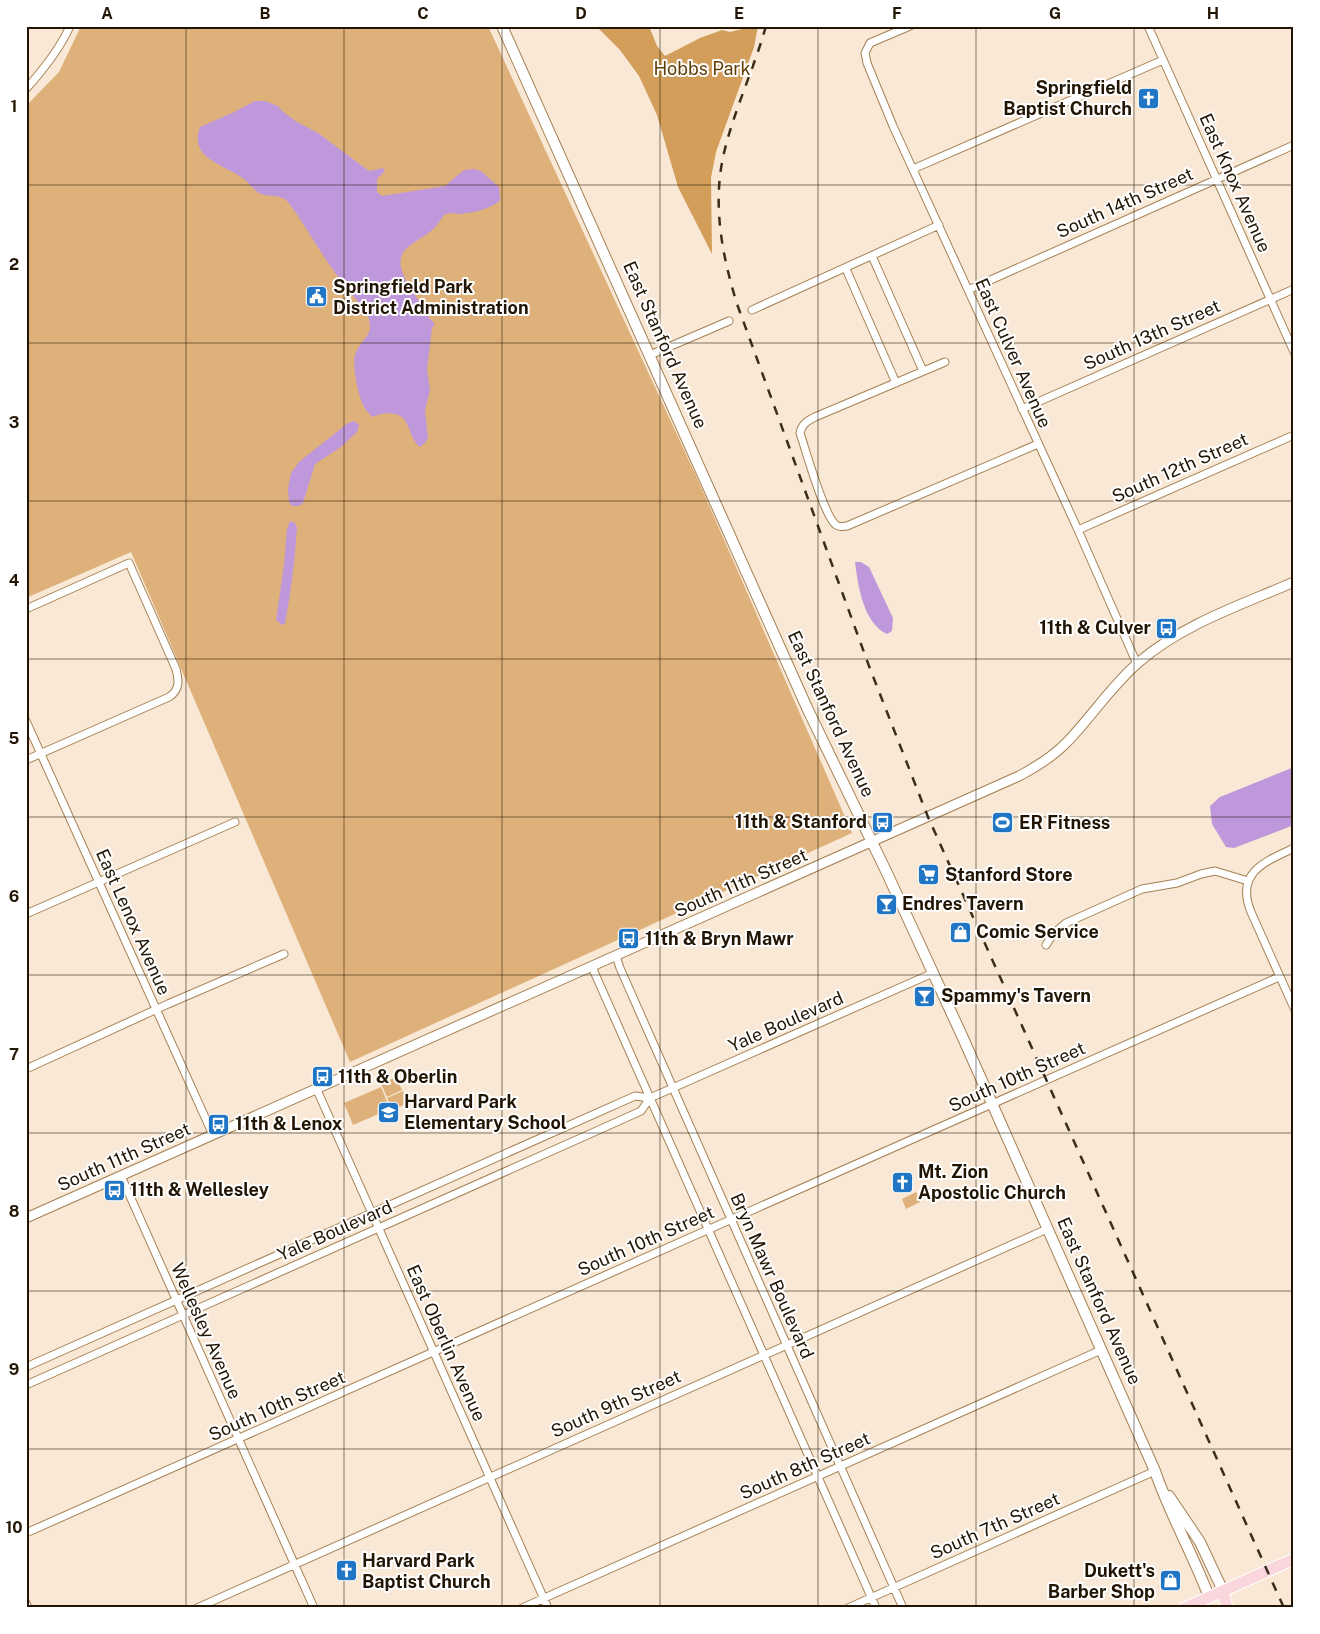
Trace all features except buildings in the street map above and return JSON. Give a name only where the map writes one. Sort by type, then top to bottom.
[{"type":"main road","name":"East Stanford Avenue","points":[[502,26],[808,710],[872,842],[992,1104],[1155,1471],[1164,1498],[1193,1558],[1210,1602]]},
{"type":"main road","name":"East Stanford Avenue","points":[[1155,1471],[1175,1506],[1200,1542],[1223,1591],[1227,1608]]},
{"type":"main road","points":[[1185,1608],[1210,1602],[1223,1591],[1294,1558]]},
{"type":"street","points":[[26,89],[37,77],[66,36],[70,26]]},
{"type":"street","name":"East Culver Avenue","points":[[910,26],[870,43],[865,53],[867,63],[1137,664]]},
{"type":"street","name":"East Knox Avenue","points":[[1148,26],[1294,352]]},
{"type":"street","points":[[913,169],[1163,60]]},
{"type":"street","name":"South 14th Street","points":[[968,290],[1294,145]]},
{"type":"street","points":[[752,310],[846,269],[939,225]]},
{"type":"street","points":[[872,256],[923,371]]},
{"type":"street","points":[[846,269],[896,382]]},
{"type":"street","name":"South 13th Street","points":[[1022,409],[1294,289]]},
{"type":"street","points":[[650,355],[729,321]]},
{"type":"street","points":[[945,362],[810,420],[801,427],[800,433],[825,506],[834,524],[840,527],[847,526],[1038,444]]},
{"type":"street","name":"South 12th Street","points":[[1078,530],[1294,435]]},
{"type":"street","points":[[26,609],[129,563],[178,676],[178,690],[160,702],[26,760]]},
{"type":"street","name":"South 11th Street","points":[[26,1218],[318,1090],[1019,776],[1068,742],[1137,664],[1160,645],[1182,632],[1294,582]]},
{"type":"street","name":"East Lenox Avenue","points":[[26,721],[213,1136]]},
{"type":"street","points":[[26,914],[235,822]]},
{"type":"street","points":[[1294,848],[1265,861],[1252,873],[1248,881],[1246,893],[1248,907],[1294,1008]]},
{"type":"street","points":[[1046,945],[1053,934],[1066,924],[1142,889],[1177,883],[1214,871],[1248,881]]},
{"type":"street","points":[[26,1069],[284,954]]},
{"type":"street","name":"Bryn Mawr Boulevard","points":[[616,956],[903,1608]]},
{"type":"street","points":[[592,967],[876,1608]]},
{"type":"street","name":"Yale Boulevard","points":[[26,1367],[635,1096],[650,1098],[933,973]]},
{"type":"street","name":"South 10th Street","points":[[26,1533],[1280,977]]},
{"type":"street","name":"East Oberlin Avenue","points":[[318,1090],[548,1608]]},
{"type":"street","name":"Yale Boulevard","points":[[26,1385],[641,1111],[650,1098]]},
{"type":"street","name":"Wellesley Avenue","points":[[121,1176],[314,1608]]},
{"type":"street","name":"South 9th Street","points":[[197,1608],[1048,1229]]},
{"type":"street","name":"South 8th Street","points":[[522,1608],[1101,1350]]},
{"type":"street","name":"South 7th Street","points":[[848,1608],[1155,1471]]},
{"type":"street","points":[[26,1603],[28,1608]]},
{"type":"shaded area","points":[[81,26],[488,26],[698,480],[852,833],[350,1062],[131,552],[26,598],[26,106],[59,72]]},
{"type":"shaded area","points":[[255,101],[265,101],[278,106],[297,122],[318,133],[369,171],[383,168],[385,171],[377,179],[377,192],[382,196],[445,186],[464,170],[474,169],[481,171],[499,187],[500,200],[496,203],[476,212],[444,215],[435,228],[408,247],[402,255],[401,263],[407,282],[429,318],[435,324],[432,328],[427,369],[430,390],[425,410],[428,438],[420,447],[413,438],[407,423],[400,416],[386,413],[372,417],[363,405],[356,380],[354,360],[358,348],[369,332],[370,327],[367,313],[331,268],[290,205],[281,197],[258,193],[244,179],[209,159],[199,146],[200,127]]},
{"type":"shaded area","points":[[354,421],[359,425],[357,432],[341,447],[315,464],[303,503],[299,506],[292,506],[289,502],[288,489],[291,473],[299,462],[348,423]]},
{"type":"shaded area","points":[[290,521],[295,523],[297,527],[287,612],[285,624],[282,625],[276,620],[287,529]]},
{"type":"shaded area","points":[[855,562],[861,562],[869,567],[893,618],[892,631],[887,634],[879,629],[867,612],[860,592]]},
{"type":"shaded area","points":[[1294,767],[1294,825],[1234,848],[1226,847],[1212,824],[1210,806],[1220,797]]},
{"type":"shaded area","points":[[396,1077],[402,1090],[387,1097],[381,1084]]},
{"type":"shaded area","points":[[381,1087],[390,1109],[353,1125],[344,1103]]},
{"type":"shaded area","points":[[403,1091],[408,1103],[393,1110],[387,1098]]},
{"type":"shaded area","points":[[916,1192],[920,1202],[906,1209],[902,1199]]},
{"type":"green space","name":"Hobbs Park","points":[[596,26],[649,26],[657,46],[665,56],[700,38],[722,30],[730,32],[746,26],[758,26],[754,47],[716,152],[711,178],[712,254],[678,187],[657,115],[639,76],[620,50]]},
{"type":"railway","points":[[766,26],[733,121],[720,172],[720,229],[727,267],[737,304],[869,666],[928,817],[1284,1608]]},
{"type":"place","name":"Springfield Baptist Church","points":[[1148,98]]},
{"type":"place","name":"Springfield Park District Administration","points":[[317,297]]},
{"type":"place","name":"11th & Culver","points":[[1167,628]]},
{"type":"place","name":"11th & Stanford","points":[[883,822]]},
{"type":"place","name":"ER Fitness","points":[[1003,823]]},
{"type":"place","name":"Stanford Store","points":[[929,875]]},
{"type":"place","name":"Endres Tavern","points":[[886,904]]},
{"type":"place","name":"Comic Service","points":[[960,932]]},
{"type":"place","name":"11th & Bryn Mawr","points":[[629,939]]},
{"type":"place","name":"Spammy's Tavern","points":[[925,996]]},
{"type":"place","name":"11th & Oberlin","points":[[322,1077]]},
{"type":"place","name":"Harvard Park Elementary School","points":[[388,1112]]},
{"type":"place","name":"11th & Lenox","points":[[219,1124]]},
{"type":"place","name":"Mt. Zion Apostolic Church","points":[[902,1182]]},
{"type":"place","name":"11th & Wellesley","points":[[114,1190]]},
{"type":"place","name":"Harvard Park Baptist Church","points":[[346,1571]]},
{"type":"place","name":"Dukett's Barber Shop","points":[[1171,1581]]}]
